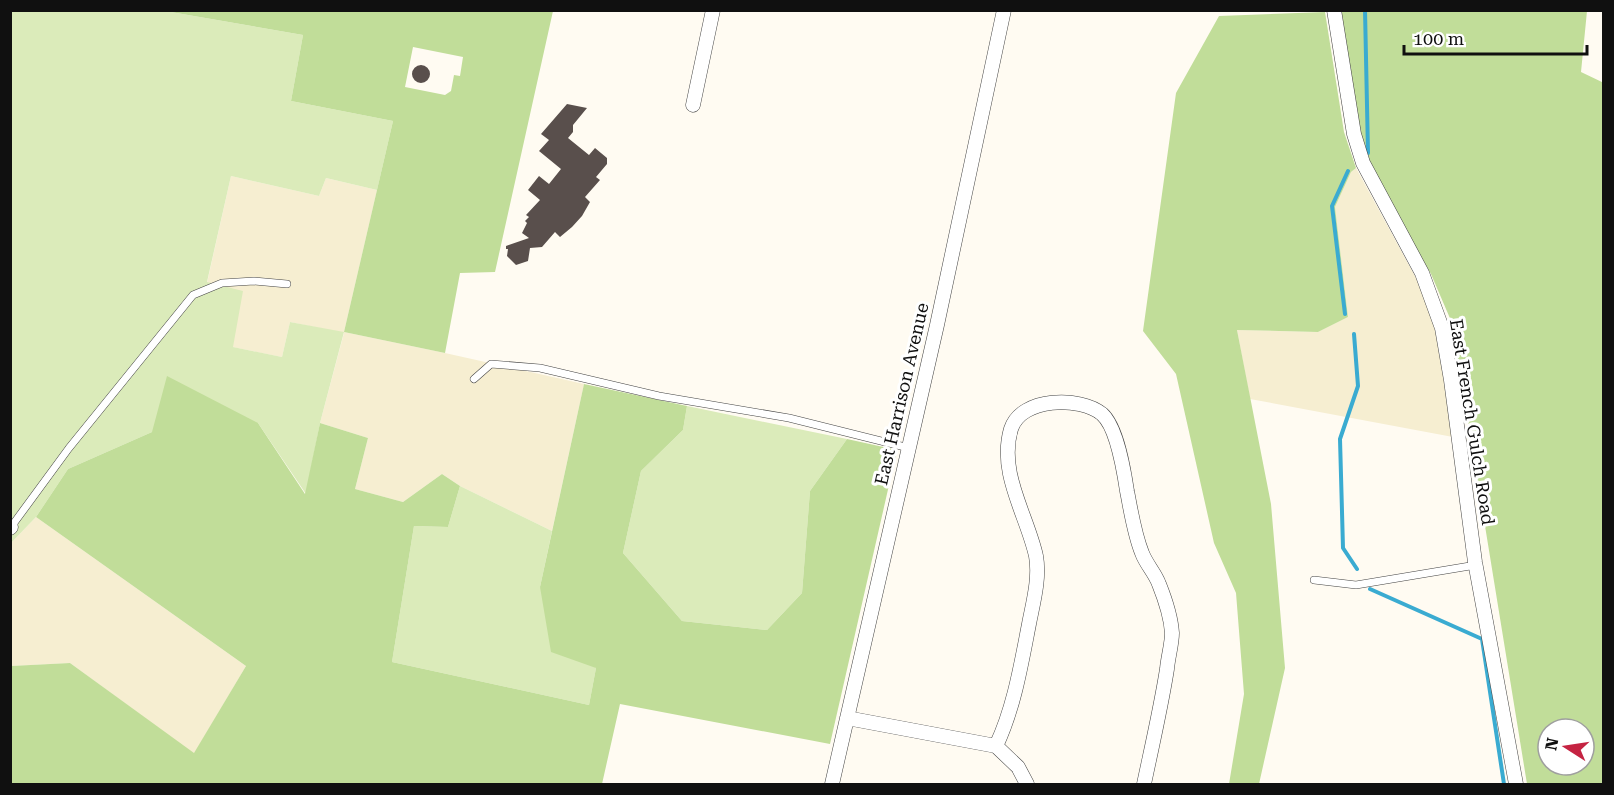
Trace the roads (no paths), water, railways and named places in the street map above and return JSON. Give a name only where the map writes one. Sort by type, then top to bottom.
[{"type":"street","points":[[693,105],[713,10]]},
{"type":"street","name":"East Harrison Avenue","points":[[832,784],[909,448],[1004,10]]},
{"type":"street","name":"East French Gulch Road","points":[[1334,10],[1354,134],[1363,163],[1422,273],[1442,328],[1476,565],[1516,784]]},
{"type":"street","points":[[996,746],[1004,729],[1019,676],[1036,587],[1036,558],[1010,478],[1007,455],[1011,428],[1018,418],[1031,408],[1054,401],[1085,405],[1102,414],[1112,430],[1126,481],[1135,530],[1142,553],[1159,584],[1172,634],[1144,784]]},
{"type":"street","points":[[847,718],[996,746],[1018,767],[1027,784]]},
{"type":"lane","points":[[11,528],[69,448],[192,295],[222,283],[254,281],[287,284]]},
{"type":"lane","points":[[474,379],[491,364],[540,368],[659,396],[789,418],[909,448]]},
{"type":"lane","points":[[1314,580],[1356,585],[1476,565]]},
{"type":"waterway","points":[[1365,10],[1368,153]]},
{"type":"waterway","points":[[1345,314],[1332,206],[1348,171]]},
{"type":"waterway","points":[[1354,334],[1358,386],[1340,439],[1343,548],[1357,569]]},
{"type":"waterway","points":[[1370,589],[1482,639],[1504,784]]}]
